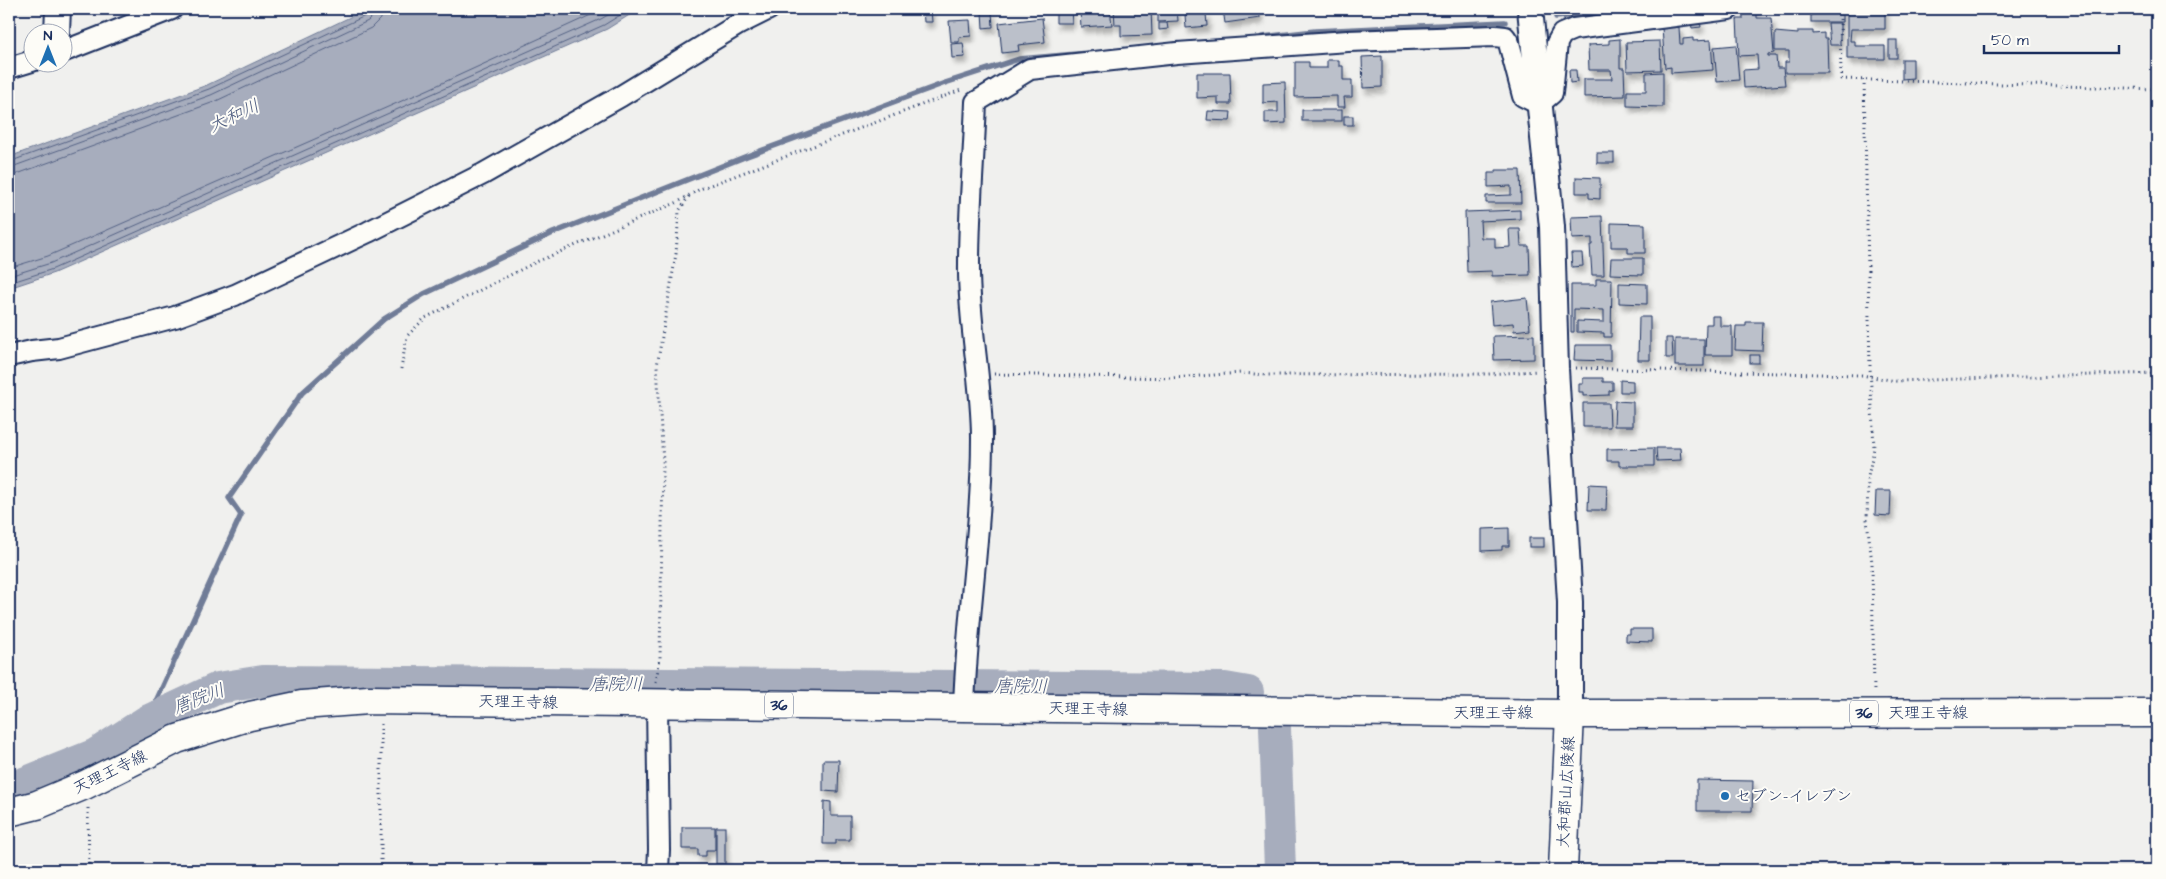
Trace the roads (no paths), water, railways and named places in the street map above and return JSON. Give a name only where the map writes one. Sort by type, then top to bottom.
[{"type":"main road","name":"天理王寺線","points":[[9,812],[37,804],[85,785],[177,739],[250,716],[302,706],[382,701],[1570,714],[2157,713]]},
{"type":"main road","name":"大和郡山広陵線","points":[[1563,870],[1570,714]]},
{"type":"street","points":[[57,22],[58,9]]},
{"type":"street","points":[[72,48],[172,9]]},
{"type":"street","points":[[9,356],[59,348],[175,317],[235,295],[368,232],[483,174],[621,96],[739,24],[768,9]]},
{"type":"street","points":[[1530,9],[1552,227],[1556,369],[1570,602],[1570,714]]},
{"type":"street","points":[[1539,104],[1552,93],[1557,43],[1562,34],[1574,29],[1729,9]]},
{"type":"street","points":[[964,706],[968,627],[979,528],[982,436],[969,265],[976,102],[1030,69],[1187,52],[1348,41],[1495,36],[1505,37],[1509,43],[1524,96],[1539,104]]},
{"type":"street","points":[[9,68],[22,64]]},
{"type":"street","points":[[657,703],[660,850],[658,870]]},
{"type":"water","name":"大和川","points":[[367,9],[639,9],[607,29],[54,273],[9,288],[9,157],[207,85]]},
{"type":"waterway","points":[[1556,17],[1643,9]]},
{"type":"waterway","points":[[1262,37],[1315,31],[1505,22]]},
{"type":"waterway","points":[[147,721],[241,515],[229,498],[302,393],[384,319],[424,294],[553,233],[747,156],[945,83],[1019,59],[1088,53]]},
{"type":"waterway","name":"唐院川","points":[[9,789],[96,754],[147,721],[218,688],[263,681],[1225,688],[1248,692]]},
{"type":"waterway","name":"唐院川","points":[[1275,728],[1280,870]]},
{"type":"place","name":"セブン-イレブン","points":[[1725,796]]}]
